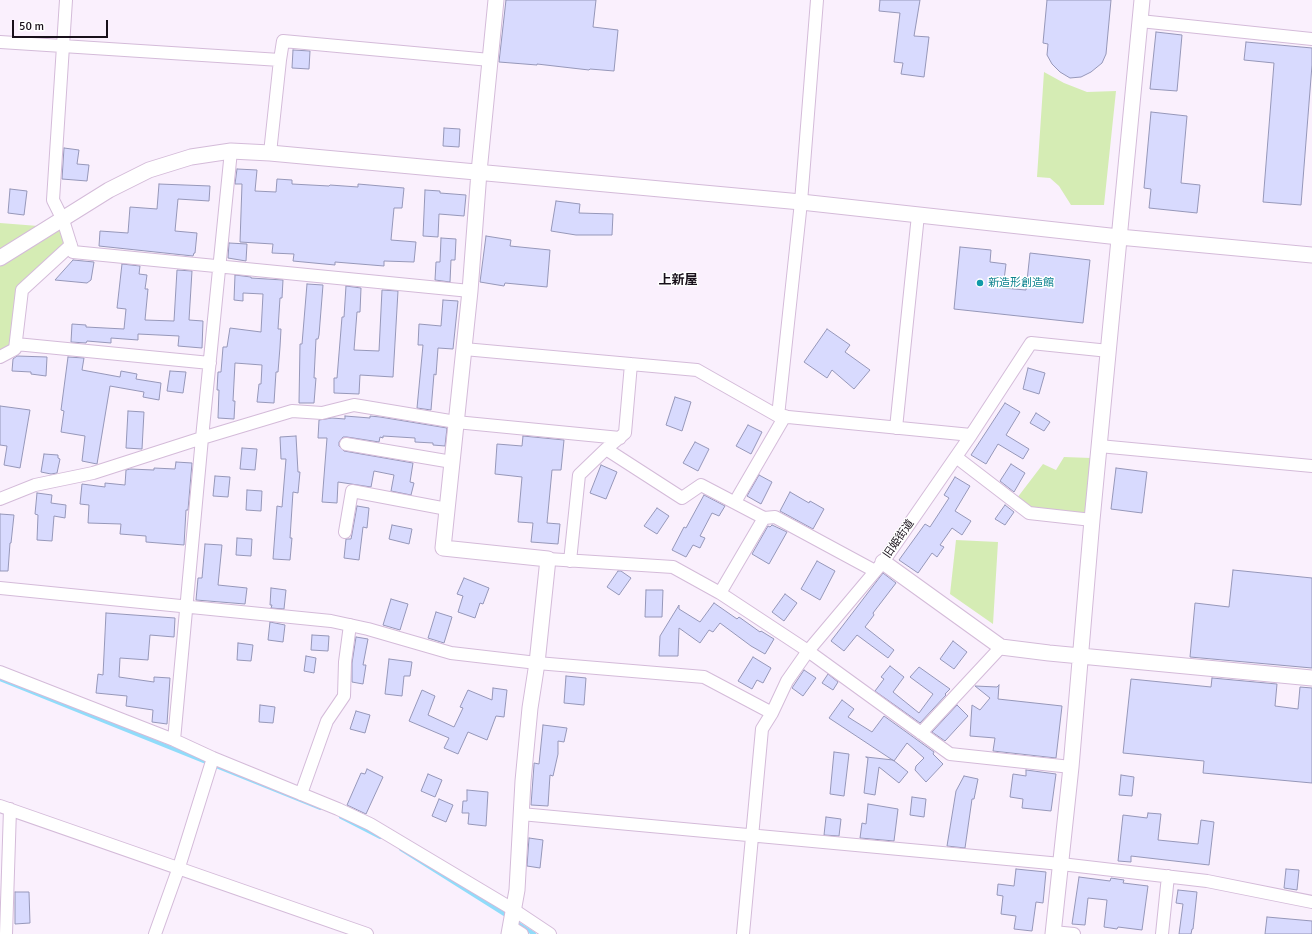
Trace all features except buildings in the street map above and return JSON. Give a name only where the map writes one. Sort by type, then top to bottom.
[{"type":"street","points":[[66,0],[53,200],[63,220],[73,252],[470,291]]},
{"type":"street","points":[[496,0],[479,172],[470,291],[443,548],[570,561],[673,567],[720,593],[808,651],[950,754],[1071,767]]},
{"type":"street","points":[[735,502],[781,416],[801,202],[817,0]]},
{"type":"street","points":[[1074,934],[1053,933],[1071,767],[1092,520],[1142,0]]},
{"type":"street","points":[[1140,21],[1312,38]]},
{"type":"street","points":[[270,153],[283,41],[490,60]]},
{"type":"street","points":[[0,42],[280,60]]},
{"type":"street","points":[[0,258],[109,190],[149,170],[191,157],[232,151],[270,153],[801,202],[1119,237],[1312,255]]},
{"type":"street","points":[[174,740],[202,438],[232,151]]},
{"type":"street","points":[[896,428],[918,215]]},
{"type":"street","points":[[0,357],[15,349],[22,290],[71,245]]},
{"type":"street","name":"旧姫街道","points":[[751,835],[762,729],[772,712],[786,680],[808,651],[879,567],[971,435],[1031,343],[1109,351]]},
{"type":"street","points":[[16,344],[210,363]]},
{"type":"street","points":[[464,349],[697,370],[781,416],[971,435]]},
{"type":"street","points":[[570,561],[579,475],[606,449],[625,434],[631,364]]},
{"type":"street","points":[[0,499],[36,485],[93,473],[292,411],[322,413],[354,405],[456,422],[620,438]]},
{"type":"street","points":[[346,444],[452,462]]},
{"type":"street","points":[[1100,446],[1312,466]]},
{"type":"street","points":[[606,449],[682,498],[701,484],[764,518],[775,517],[879,567],[1001,647],[1312,678]]},
{"type":"street","points":[[956,457],[1029,513],[1092,520]]},
{"type":"street","points":[[345,532],[352,491],[447,509]]},
{"type":"street","points":[[720,593],[764,518]]},
{"type":"street","points":[[514,932],[514,910],[517,890],[523,781],[530,708],[537,663],[548,559]]},
{"type":"street","points":[[0,588],[330,620],[451,653],[537,663],[704,678],[772,712]]},
{"type":"street","points":[[301,794],[327,721],[344,696],[344,662],[350,625]]},
{"type":"street","points":[[921,733],[1001,647]]},
{"type":"street","points":[[1,677],[174,740],[370,824],[514,910],[550,934]]},
{"type":"street","points":[[155,934],[179,867],[213,758]]},
{"type":"street","points":[[6,934],[5,807],[367,934]]},
{"type":"street","points":[[521,814],[1061,864],[1207,881],[1312,902]]},
{"type":"street","points":[[743,934],[751,835]]},
{"type":"street","points":[[1162,934],[1168,876]]},
{"type":"green space","points":[[1044,72],[1064,83],[1087,92],[1116,91],[1104,205],[1071,205],[1059,186],[1050,178],[1037,177]]},
{"type":"green space","points":[[63,220],[71,245],[15,293],[16,344],[0,355],[0,223],[51,227]]},
{"type":"green space","points":[[1064,457],[1091,458],[1086,519],[1029,513],[1014,502],[1043,464],[1056,470]]},
{"type":"green space","points":[[956,540],[998,542],[993,624],[950,594]]},
{"type":"waterway","points":[[0,679],[320,808]]},
{"type":"waterway","points":[[341,817],[380,837]]},
{"type":"waterway","points":[[401,849],[509,917]]},
{"type":"waterway","points":[[514,921],[534,934]]},
{"type":"place","name":"新造形創造館","points":[[980,283]]},
{"type":"district","name":"上新屋","points":[[678,281]]}]
